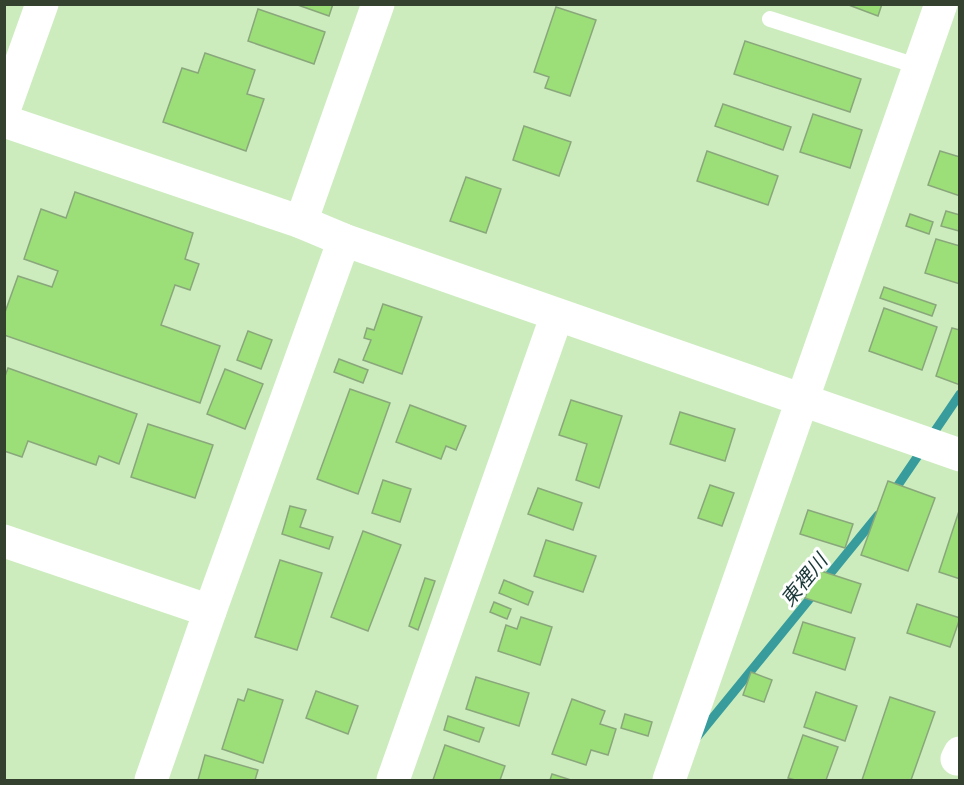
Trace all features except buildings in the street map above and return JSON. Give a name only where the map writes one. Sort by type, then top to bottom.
[{"type":"street","points":[[4,110],[42,4]]},
{"type":"street","points":[[302,222],[378,4]]},
{"type":"street","points":[[669,780],[941,4]]},
{"type":"street","points":[[4,121],[302,222],[344,240],[960,455]]},
{"type":"street","points":[[151,780],[344,240]]},
{"type":"street","points":[[393,780],[557,315]]},
{"type":"street","points":[[4,542],[210,611]]},
{"type":"lane","points":[[770,19],[920,67]]},
{"type":"waterway","name":"東裡川","points":[[892,494],[960,394]]},
{"type":"waterway","name":"東裡川","points":[[697,737],[878,515]]}]
